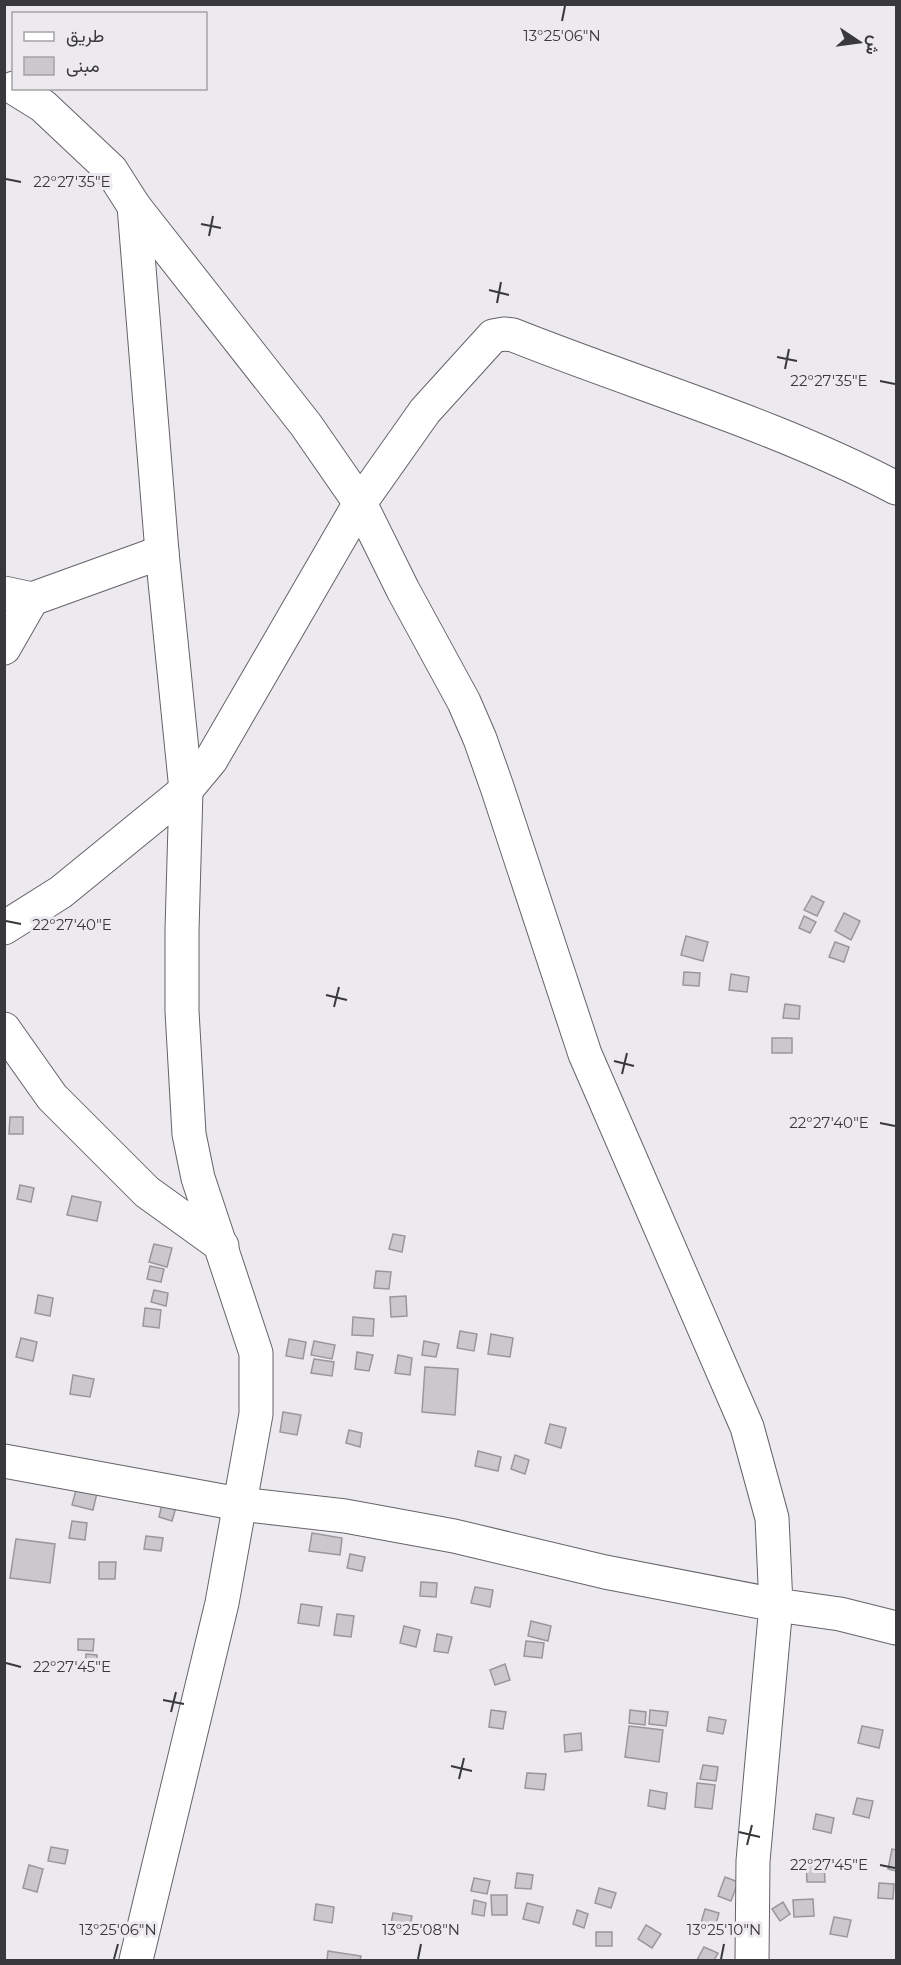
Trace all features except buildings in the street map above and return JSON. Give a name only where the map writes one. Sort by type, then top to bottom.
[{"type":"street","points":[[17,90],[43,106],[111,170],[134,207],[306,425],[360,503],[403,590],[464,702],[480,739],[585,1053],[747,1427],[772,1518],[776,1605],[753,1861],[752,1960]]},
{"type":"street","points":[[134,207],[162,552],[186,790],[182,1011],[189,1134],[198,1178],[256,1353],[256,1414],[222,1604],[136,1960]]},
{"type":"street","points":[[4,928],[61,892],[186,790],[211,760],[360,503],[425,411],[493,336],[513,334],[732,414],[855,466],[897,488]]},
{"type":"street","points":[[4,648],[18,596],[162,552]]},
{"type":"street","points":[[4,1029],[52,1096],[147,1192],[222,1246]]},
{"type":"street","points":[[4,1461],[239,1504],[345,1516],[454,1536],[605,1572],[776,1605],[840,1614],[897,1628]]}]
